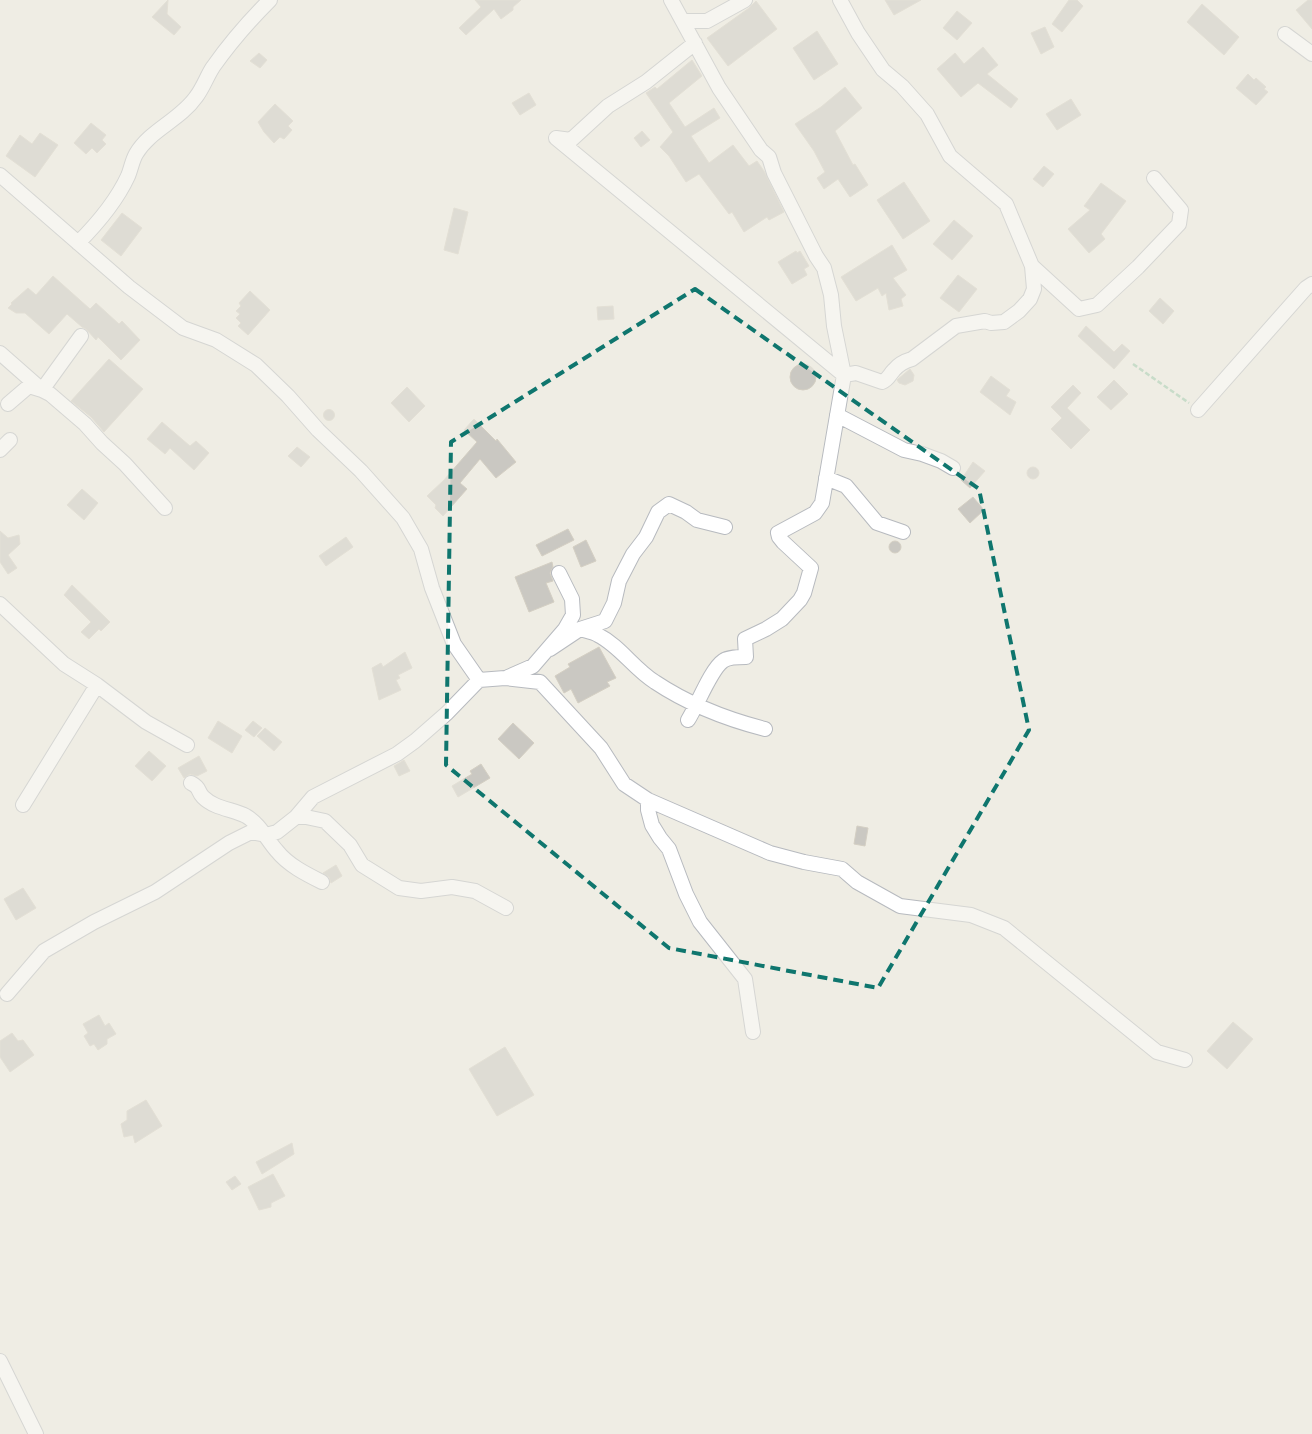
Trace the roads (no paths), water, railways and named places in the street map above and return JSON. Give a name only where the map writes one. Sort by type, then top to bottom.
[{"type":"street","points":[[78,243],[115,200],[128,176],[135,155],[149,138],[180,115],[197,96],[213,67],[270,0]]},
{"type":"street","points":[[671,0],[719,88],[762,150],[769,157],[774,173],[824,268],[831,295],[834,326],[844,376],[822,503],[815,513],[778,533],[782,542],[811,568],[804,594],[782,619],[745,639],[746,657],[723,661],[714,671],[688,720]]},
{"type":"street","points":[[682,21],[707,21],[745,0]]},
{"type":"street","points":[[840,0],[858,33],[883,70],[902,86],[927,114],[950,156],[1006,204],[1032,266],[1034,289],[1030,299],[1019,311],[1004,322],[991,323],[985,321],[956,326],[899,366],[888,380],[882,382],[856,372],[844,376]]},
{"type":"street","points":[[1285,34],[1312,54]]},
{"type":"street","points":[[694,43],[646,82],[608,106],[571,140],[556,138],[844,376]]},
{"type":"street","points":[[0,175],[129,287],[183,328],[216,340],[256,366],[361,471],[402,518],[421,548],[432,588],[454,644],[479,680]]},
{"type":"street","points":[[1032,266],[1079,309],[1097,305],[1138,267],[1179,224],[1181,210],[1154,178]]},
{"type":"street","points":[[1198,410],[1306,288],[1312,284]]},
{"type":"street","points":[[42,390],[81,336]]},
{"type":"street","points":[[0,353],[42,390]]},
{"type":"street","points":[[8,404],[29,386],[50,394],[85,424],[102,443],[126,464],[165,508]]},
{"type":"street","points":[[837,415],[904,450],[922,454],[953,468]]},
{"type":"street","points":[[826,478],[846,486],[877,523],[903,532]]},
{"type":"street","points":[[550,648],[580,629],[605,621],[614,603],[619,581],[646,537],[658,512],[669,504],[697,520],[725,527]]},
{"type":"street","points":[[505,678],[534,666],[566,629],[573,616],[572,599],[559,573]]},
{"type":"street","points":[[0,604],[64,664],[97,685],[146,722],[187,745]]},
{"type":"street","points":[[580,629],[598,635],[617,648],[653,681],[697,705],[741,723],[765,729]]},
{"type":"street","points":[[7,994],[44,951],[94,922],[155,892],[236,839],[251,832],[266,834],[277,832],[296,817],[314,797],[374,767],[415,741],[447,713],[479,680],[505,678],[540,682],[601,748],[624,784],[648,800],[770,853],[842,869],[857,882],[900,906],[971,915],[1004,928],[1157,1052],[1185,1060]]},
{"type":"street","points":[[23,806],[97,685]]},
{"type":"street","points":[[191,783],[198,786],[203,797],[218,806],[247,817],[266,834],[277,852],[305,874],[322,882]]},
{"type":"street","points":[[648,800],[648,810],[652,825],[669,849],[686,894],[700,922],[745,979],[754,1032]]},
{"type":"street","points":[[296,817],[306,816],[325,821],[350,845],[362,865],[399,888],[421,891],[452,887],[475,891],[506,908]]},
{"type":"street","points":[[0,1361],[36,1434]]}]
